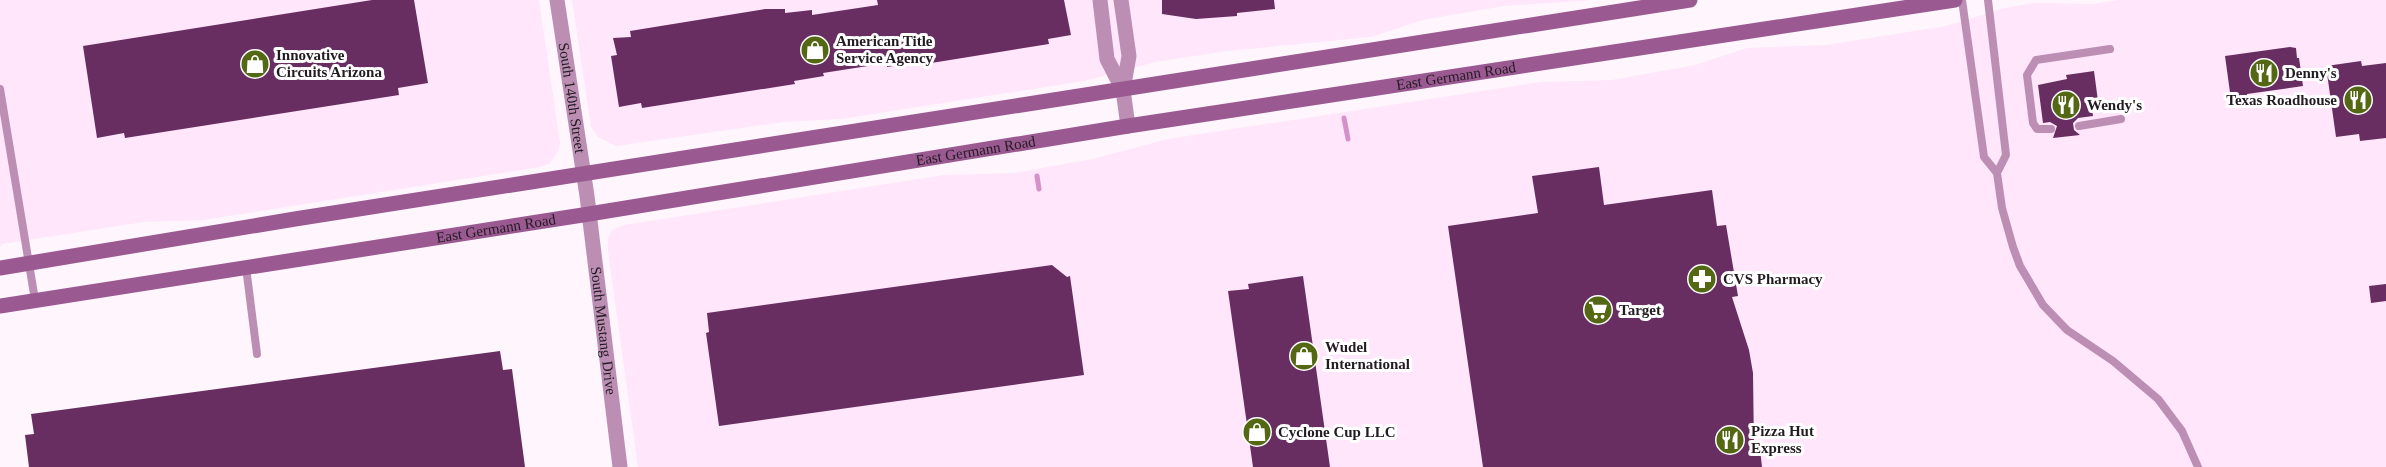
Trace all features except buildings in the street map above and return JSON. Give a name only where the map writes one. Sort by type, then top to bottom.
[{"type":"main road","points":[[0,268],[1690,0]]},
{"type":"main road","name":"East Germann Road","points":[[0,306],[589,214],[1128,126],[1954,0]]},
{"type":"street","name":"South 140th Street","points":[[557,0],[587,196]]},
{"type":"street","points":[[1100,0],[1107,58],[1123,90]]},
{"type":"street","points":[[1121,0],[1129,56],[1123,90],[1128,126]]},
{"type":"street","name":"South Mustang Drive","points":[[587,196],[620,467]]},
{"type":"lane","points":[[1962,0],[1984,158],[1997,173],[2002,208],[2020,266],[2043,305],[2067,330],[2113,361],[2158,399],[2182,431],[2198,467]]},
{"type":"lane","points":[[1988,0],[2006,155],[1997,173]]},
{"type":"lane","points":[[2052,129],[2037,129],[2033,123],[2027,75],[2031,66],[2041,59],[2110,50]]},
{"type":"lane","points":[[0,89],[34,300]]},
{"type":"lane","points":[[2079,126],[2121,119]]},
{"type":"lane","points":[[246,267],[257,354]]},
{"type":"shaded area","points":[[0,0],[539,0],[560,143],[559,150],[549,164],[540,167],[204,220],[144,222],[2,244],[0,247]]},
{"type":"shaded area","points":[[572,0],[1592,0],[1504,6],[1423,20],[1371,37],[1227,51],[1155,62],[1084,81],[841,119],[784,122],[616,146],[598,137],[591,127]]},
{"type":"shaded area","points":[[2119,0],[2386,0],[2386,467],[638,467],[608,251],[608,238],[612,230],[624,225],[944,175],[1014,173],[1092,159],[1168,139],[1541,82],[1612,80],[1695,65],[1747,48],[1826,45],[1946,26],[2005,8],[2034,3],[2092,4]]},
{"type":"waterway","points":[[1344,118],[1348,139]]},
{"type":"waterway","points":[[1037,176],[1039,189]]},
{"type":"place","name":"American Title Service Agency","points":[[815,50]]},
{"type":"place","name":"Innovative Circuits Arizona","points":[[255,64]]},
{"type":"place","name":"Denny's","points":[[2264,73]]},
{"type":"place","name":"Texas Roadhouse","points":[[2358,100]]},
{"type":"place","name":"Wendy's","points":[[2066,105]]},
{"type":"place","name":"CVS Pharmacy","points":[[1702,279]]},
{"type":"place","name":"Target","points":[[1598,310]]},
{"type":"place","name":"Wudel International","points":[[1304,356]]},
{"type":"place","name":"Cyclone Cup LLC","points":[[1257,432]]},
{"type":"place","name":"Pizza Hut Express","points":[[1730,440]]}]
